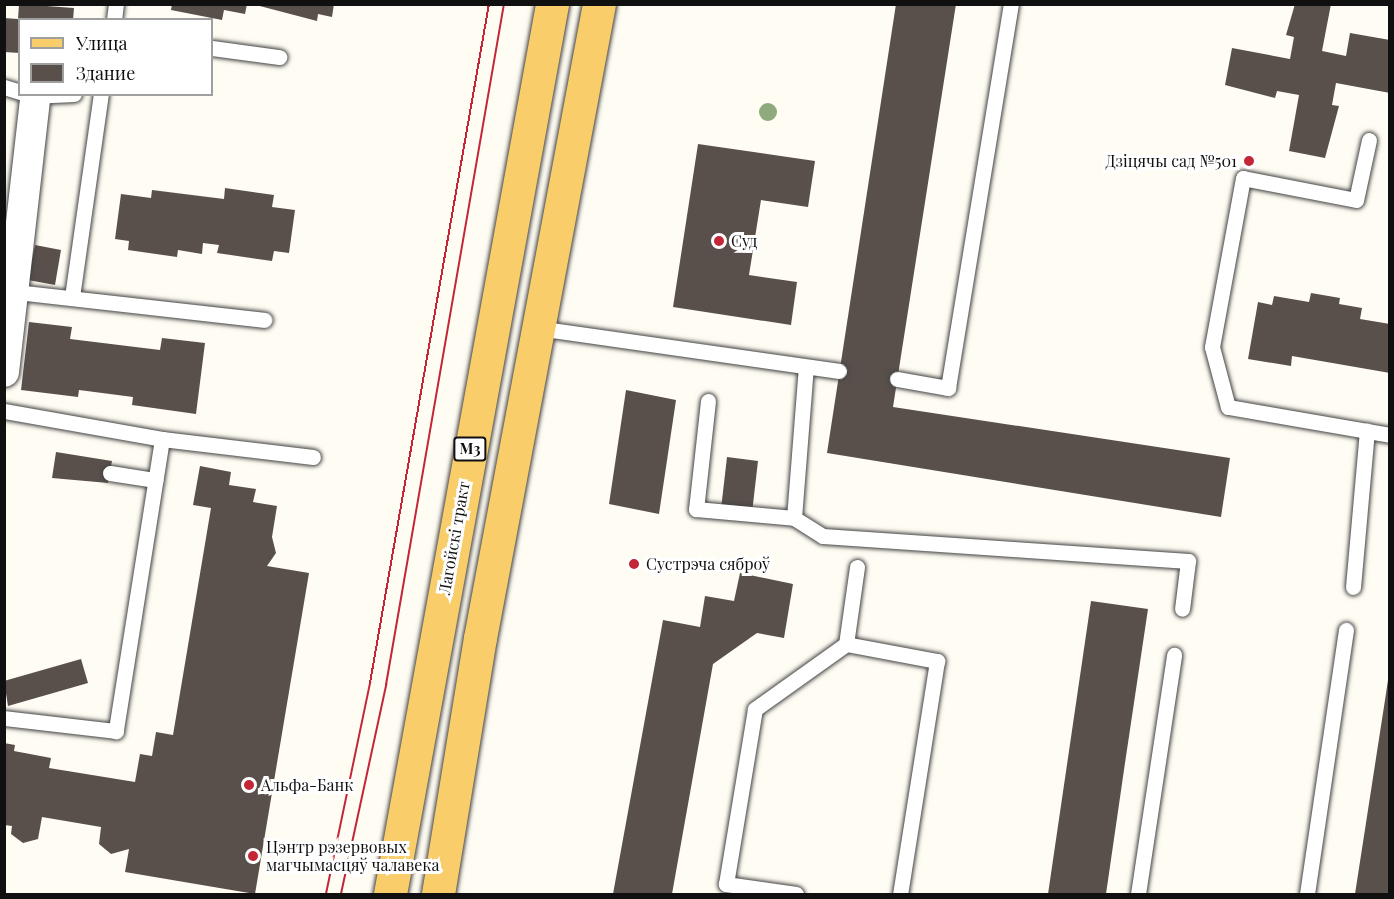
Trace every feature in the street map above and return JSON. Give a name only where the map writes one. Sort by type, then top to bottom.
[{"type":"main road","name":"Лагойскі тракт","points":[[390,894],[552,4]]},
{"type":"main road","name":"М3","points":[[438,894],[537,328],[599,4]]},
{"type":"street","points":[[4,372],[27,96]]},
{"type":"lane","points":[[897,379],[948,388],[1011,4]]},
{"type":"lane","points":[[213,48],[279,57]]},
{"type":"lane","points":[[72,297],[101,96]]},
{"type":"lane","points":[[1369,140],[1356,200],[1243,178],[1212,347],[1228,407],[1389,435]]},
{"type":"lane","points":[[9,291],[264,320]]},
{"type":"lane","points":[[537,328],[839,371]]},
{"type":"lane","points":[[794,518],[806,367]]},
{"type":"lane","points":[[708,401],[696,509],[794,518],[823,536],[1188,561],[1182,609]]},
{"type":"lane","points":[[4,411],[162,439],[313,457]]},
{"type":"lane","points":[[1353,587],[1367,431]]},
{"type":"lane","points":[[4,718],[116,731],[162,439]]},
{"type":"lane","points":[[110,473],[155,480]]},
{"type":"lane","points":[[796,894],[726,884],[755,709],[846,644],[857,567]]},
{"type":"lane","points":[[1307,894],[1346,630]]},
{"type":"lane","points":[[846,644],[937,662],[900,894]]},
{"type":"lane","points":[[1138,894],[1174,655]]},
{"type":"building","points":[[19,4],[74,8],[73,18],[18,18]]},
{"type":"building","points":[[172,4],[247,4],[245,14],[224,10],[222,20],[171,10]]},
{"type":"building","points":[[252,4],[334,4],[332,17],[318,14],[317,21]]},
{"type":"building","points":[[896,4],[956,4],[893,407],[1230,458],[1221,517],[827,453]]},
{"type":"building","points":[[1295,4],[1331,4],[1322,51],[1346,56],[1350,33],[1390,40],[1390,93],[1336,83],[1332,105],[1339,106],[1325,158],[1289,151],[1299,95],[1277,91],[1275,98],[1225,85],[1232,48],[1290,59],[1294,37],[1286,35]]},
{"type":"building","points":[[4,18],[18,19],[18,53],[4,52]]},
{"type":"building","name":"Суд","points":[[698,144],[815,161],[808,207],[761,200],[749,275],[797,282],[791,325],[673,307]]},
{"type":"building","points":[[225,188],[274,195],[272,207],[295,210],[289,253],[274,251],[272,261],[217,253],[219,245],[203,243],[202,254],[178,250],[177,257],[128,250],[129,241],[115,239],[121,194],[151,198],[152,190],[224,199]]},
{"type":"building","points":[[35,245],[61,250],[55,285],[28,280]]},
{"type":"building","points":[[1311,293],[1340,298],[1339,304],[1362,308],[1360,319],[1390,324],[1390,373],[1292,356],[1291,366],[1248,359],[1258,302],[1272,305],[1274,296],[1309,302]]},
{"type":"building","points":[[29,322],[72,327],[70,339],[160,350],[162,338],[205,343],[196,414],[132,405],[133,397],[79,390],[78,397],[21,390]]},
{"type":"building","points":[[626,390],[676,400],[659,514],[609,504]]},
{"type":"building","points":[[56,452],[112,461],[108,483],[52,478]]},
{"type":"building","points":[[727,457],[758,461],[752,513],[721,509]]},
{"type":"building","points":[[200,466],[231,472],[229,485],[256,489],[253,502],[277,506],[272,537],[276,553],[267,566],[309,573],[255,894],[125,872],[129,849],[111,854],[99,844],[101,827],[42,817],[38,839],[23,843],[11,834],[12,826],[4,825],[4,743],[15,745],[14,751],[51,758],[49,768],[135,782],[140,754],[152,756],[156,732],[173,735],[211,508],[193,505]]},
{"type":"building","points":[[740,573],[793,584],[784,638],[757,633],[713,664],[672,894],[613,894],[663,620],[700,627],[705,596],[734,601]]},
{"type":"building","points":[[1091,601],[1148,609],[1106,894],[1048,894]]},
{"type":"building","points":[[81,659],[88,683],[8,706],[4,681]]},
{"type":"building","points":[[1388,680],[1390,894],[1355,894],[1385,700]]},
{"type":"tram line","points":[[326,894],[370,683],[489,4]]},
{"type":"tram line","points":[[341,894],[386,685],[504,4]]},
{"type":"place","name":"Дзіцячы сад №501","points":[[1249,161]]},
{"type":"place","name":"Суд","points":[[719,241]]},
{"type":"place","name":"Сустрэча сяброў","points":[[634,564]]},
{"type":"place","name":"Альфа-Банк","points":[[249,785]]},
{"type":"place","name":"Цэнтр рэзервовых магчымасцяў чалавека","points":[[253,856]]}]
